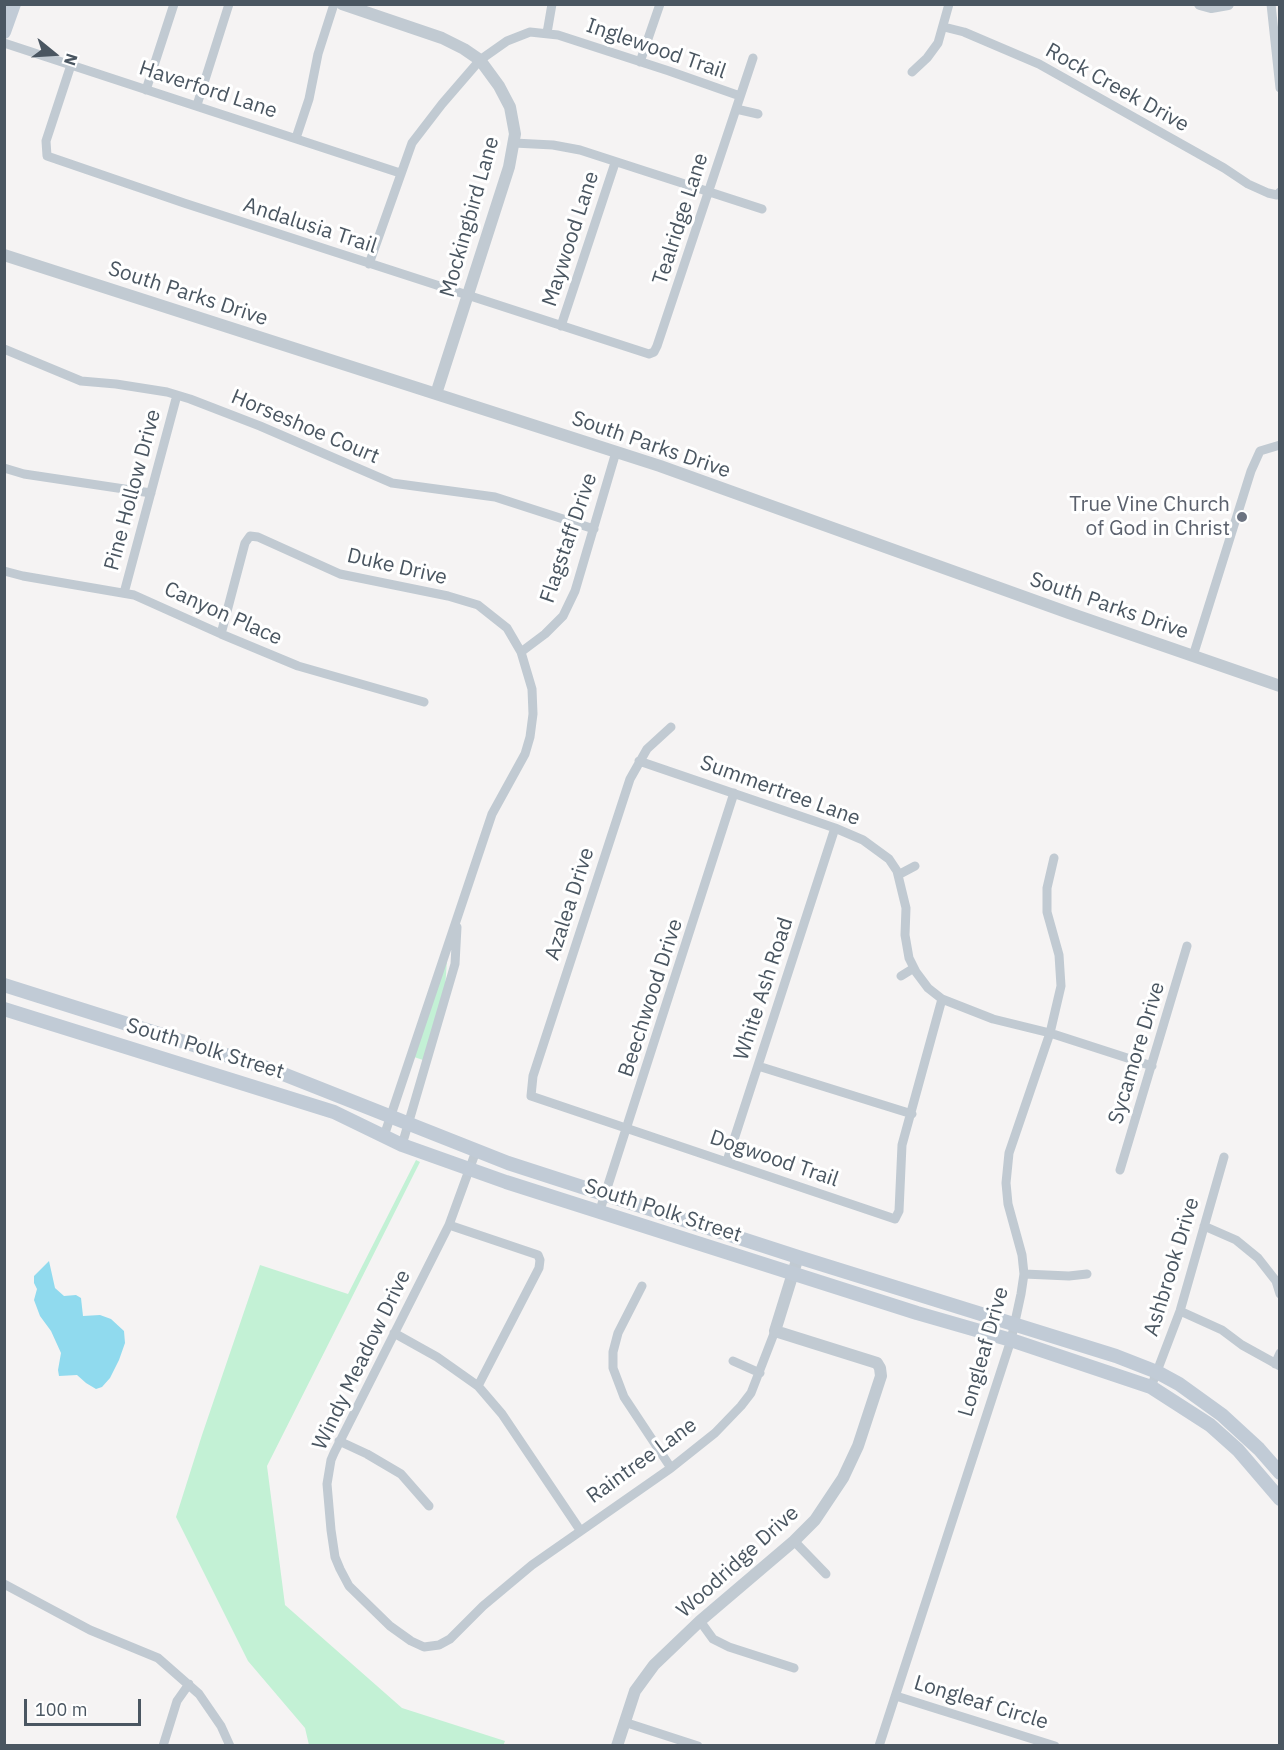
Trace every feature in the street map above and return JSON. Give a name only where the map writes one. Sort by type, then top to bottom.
[{"type":"main road","points":[[4,32],[14,4]]},
{"type":"main road","name":"South Polk Street","points":[[4,985],[273,1070],[476,1151],[604,1194],[1116,1356],[1157,1372],[1179,1384],[1222,1415],[1259,1449],[1280,1473]]},
{"type":"main road","name":"South Polk Street","points":[[4,1009],[334,1112],[402,1144],[599,1213],[917,1313],[1011,1340],[1151,1387],[1210,1425],[1238,1450],[1280,1499]]},
{"type":"street","points":[[146,90],[174,4]]},
{"type":"street","points":[[197,105],[229,4]]},
{"type":"street","points":[[296,138],[309,99],[318,54],[334,4]]},
{"type":"street","name":"Mockingbird Lane","points":[[342,4],[442,38],[464,49],[480,60],[499,86],[510,107],[515,134],[514,143],[499,204],[436,394]]},
{"type":"street","points":[[547,33],[552,4]]},
{"type":"street","points":[[640,62],[660,4]]},
{"type":"street","points":[[912,72],[927,58],[938,43],[949,4]]},
{"type":"street","points":[[1200,4],[1210,7],[1228,4]]},
{"type":"street","points":[[1271,4],[1280,88]]},
{"type":"street","name":"Rock Creek Drive","points":[[944,27],[964,32],[1039,64],[1224,168],[1248,184],[1276,195],[1280,192]]},
{"type":"street","name":"Inglewood Trail","points":[[369,264],[412,143],[480,60],[507,41],[530,32],[558,35],[740,96]]},
{"type":"street","name":"Haverford Lane","points":[[4,43],[400,173]]},
{"type":"street","name":"Tealridge Lane","points":[[654,352],[753,58]]},
{"type":"street","name":"Andalusia Trail","points":[[71,65],[46,141],[47,156],[644,354],[654,352]]},
{"type":"street","name":"Inglewood Trail","points":[[736,109],[758,114]]},
{"type":"street","points":[[514,143],[553,145],[580,150],[762,209]]},
{"type":"street","name":"Maywood Lane","points":[[561,326],[615,163]]},
{"type":"street","name":"South Parks Drive","points":[[4,255],[616,452],[1280,686]]},
{"type":"street","name":"Horseshoe Court","points":[[4,349],[81,381],[116,384],[177,395],[260,426],[392,483],[495,497],[594,529]]},
{"type":"street","name":"Pine Hollow Drive","points":[[124,593],[177,395]]},
{"type":"street","points":[[1193,656],[1251,471],[1260,451],[1280,445]]},
{"type":"street","name":"Flagstaff Drive","points":[[521,652],[545,634],[562,616],[575,591],[616,452]]},
{"type":"street","points":[[4,468],[24,474],[151,492]]},
{"type":"street","name":"Duke Drive","points":[[221,634],[246,543],[250,536],[258,537],[340,574],[448,596],[478,605],[507,628],[521,652],[532,689],[533,714],[530,737],[525,754],[492,814],[458,917]]},
{"type":"street","name":"Canyon Place","points":[[4,571],[134,595],[298,666],[424,702]]},
{"type":"street","name":"Azalea Drive","points":[[539,1099],[531,1096],[533,1076],[630,779],[647,749],[671,728]]},
{"type":"street","name":"Summertree Lane","points":[[639,760],[835,828],[863,840],[889,860],[898,875],[906,908],[905,935],[909,958],[928,988],[942,999],[993,1019],[1050,1033],[1152,1066]]},
{"type":"street","name":"Beechwood Drive","points":[[599,1213],[734,793]]},
{"type":"street","name":"White Ash Road","points":[[727,1161],[835,828]]},
{"type":"street","name":"Longleaf Drive","points":[[879,1746],[1015,1325],[1024,1274],[1022,1255],[1008,1204],[1006,1183],[1010,1153],[1050,1033],[1061,986],[1059,955],[1047,912],[1047,888],[1054,858]]},
{"type":"street","points":[[898,875],[915,866]]},
{"type":"street","points":[[384,1136],[458,917]]},
{"type":"street","points":[[402,1144],[410,1125],[455,964],[458,917]]},
{"type":"street","name":"Sycamore Drive","points":[[1120,1170],[1187,946]]},
{"type":"street","points":[[901,976],[914,968]]},
{"type":"street","points":[[758,1066],[912,1114],[942,999]]},
{"type":"street","points":[[408,1064],[425,1069]]},
{"type":"street","name":"Dogwood Trail","points":[[539,1099],[895,1219],[899,1210],[902,1145],[912,1114]]},
{"type":"street","name":"Windy Meadow Drive","points":[[439,1645],[424,1647],[411,1641],[390,1626],[349,1586],[335,1557],[327,1484],[331,1460],[339,1441],[450,1225],[476,1151]]},
{"type":"street","name":"Ashbrook Drive","points":[[1151,1387],[1180,1311],[1224,1157]]},
{"type":"street","points":[[450,1225],[538,1255],[540,1260],[539,1268],[478,1386]]},
{"type":"street","points":[[1204,1226],[1236,1240],[1258,1258],[1276,1281],[1280,1294]]},
{"type":"street","name":"Raintree Lane","points":[[439,1645],[450,1639],[483,1606],[532,1565],[671,1468],[715,1433],[741,1406],[751,1393],[760,1373],[798,1257]]},
{"type":"street","points":[[1024,1274],[1069,1276],[1087,1274]]},
{"type":"street","points":[[642,1286],[618,1333],[612,1368],[624,1397],[671,1468]]},
{"type":"street","points":[[1180,1311],[1222,1330],[1242,1345],[1277,1365],[1280,1353]]},
{"type":"street","name":"Woodridge Drive","points":[[617,1746],[635,1691],[644,1677],[700,1621],[794,1541],[815,1520],[843,1478],[858,1446],[881,1376],[877,1363],[775,1331]]},
{"type":"street","points":[[394,1333],[437,1357],[478,1386],[502,1414],[580,1530]]},
{"type":"street","points":[[733,1361],[760,1373]]},
{"type":"street","points":[[339,1441],[401,1474],[429,1506]]},
{"type":"street","points":[[794,1541],[826,1574]]},
{"type":"street","points":[[4,1584],[90,1630],[152,1654],[189,1684],[214,1714],[230,1746]]},
{"type":"street","points":[[700,1621],[713,1639],[729,1647],[794,1668]]},
{"type":"street","points":[[163,1746],[177,1701],[189,1684]]},
{"type":"street","name":"Longleaf Circle","points":[[896,1696],[1056,1746]]},
{"type":"street","points":[[624,1722],[699,1746]]},
{"type":"green space","points":[[447,960],[445,989],[423,1060],[414,1057]]},
{"type":"green space","points":[[416,1160],[420,1162],[267,1466],[285,1605],[402,1708],[505,1741],[503,1746],[309,1745],[305,1728],[248,1661],[176,1517],[260,1265],[348,1294]]},
{"type":"water","points":[[49,1261],[55,1288],[64,1296],[76,1295],[81,1298],[83,1316],[100,1315],[111,1319],[124,1331],[125,1343],[119,1360],[110,1378],[102,1387],[96,1389],[77,1375],[59,1376],[61,1353],[51,1331],[40,1316],[34,1300],[37,1289],[34,1276]]},
{"type":"place","name":"True Vine Church of God in Christ","points":[[1242,517]]}]
